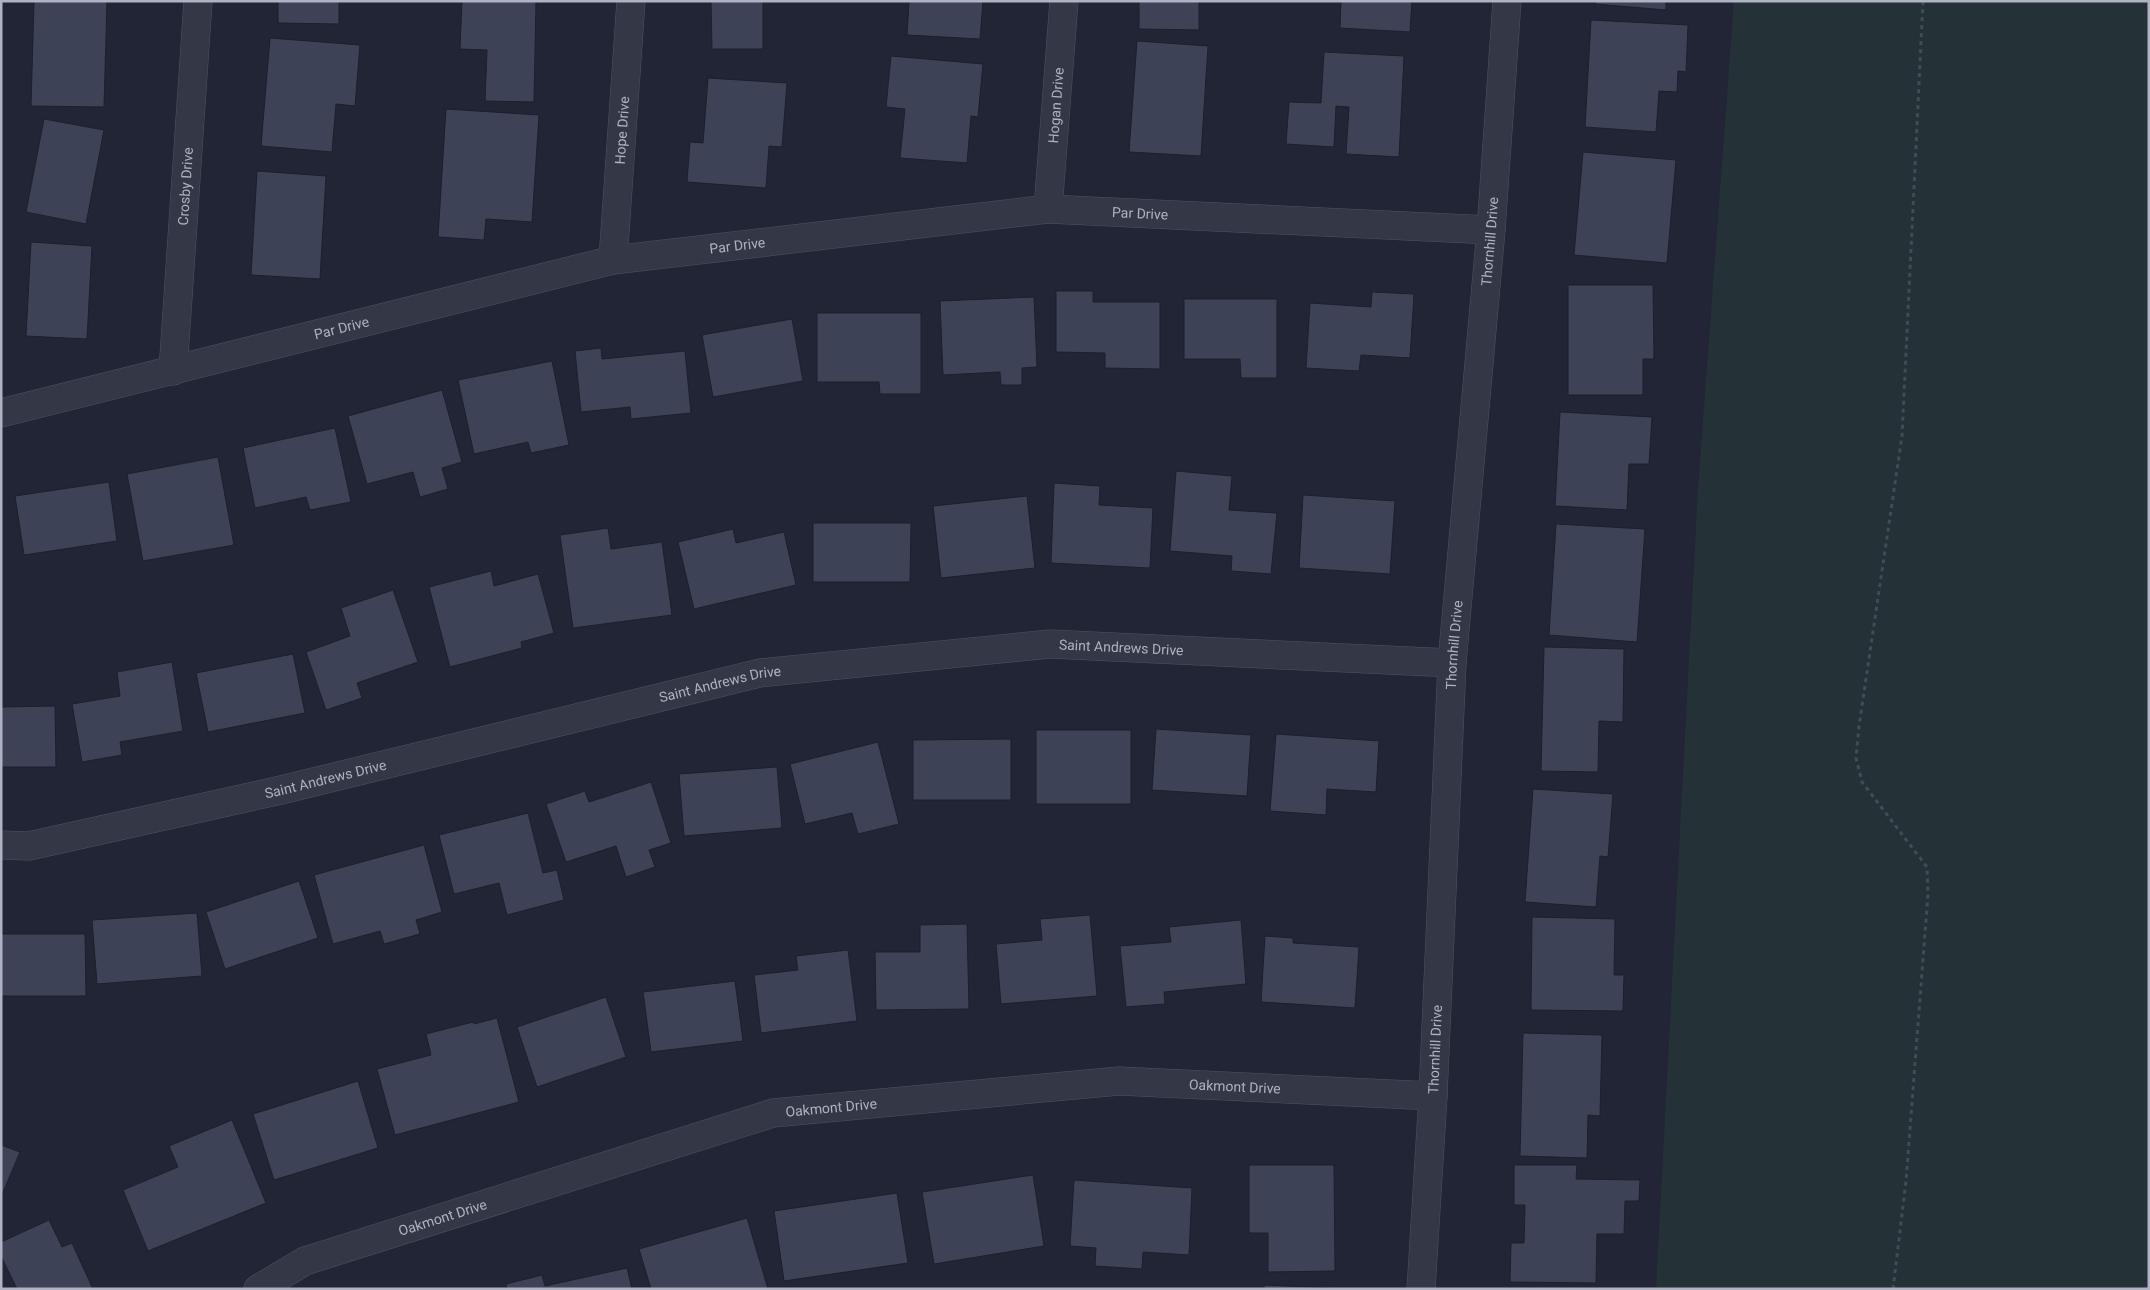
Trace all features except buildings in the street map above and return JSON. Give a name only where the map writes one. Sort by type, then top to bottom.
[{"type":"street","name":"Crosby Drive","points":[[173,371],[198,1]]},
{"type":"street","name":"Hope Drive","points":[[613,260],[630,1]]},
{"type":"street","name":"Hogan Drive","points":[[1048,209],[1064,1]]},
{"type":"street","name":"Thornhill Drive","points":[[1421,1289],[1433,1096],[1452,663],[1491,230],[1507,1]]},
{"type":"street","name":"Par Drive","points":[[1,413],[613,260],[1048,209],[1491,230]]},
{"type":"street","name":"Saint Andrews Drive","points":[[1,845],[29,846],[281,790],[760,673],[1050,644],[1452,663]]},
{"type":"street","name":"Oakmont Drive","points":[[258,1289],[305,1261],[773,1113],[1119,1081],[1433,1096]]},
{"type":"path","points":[[1893,1289],[1906,1181],[1927,904],[1926,867],[1862,782],[1856,758],[1859,726],[1902,436],[1923,1]]},
{"type":"shaded area","points":[[1734,1],[2149,1],[2149,1289],[1656,1289],[1698,488]]}]
